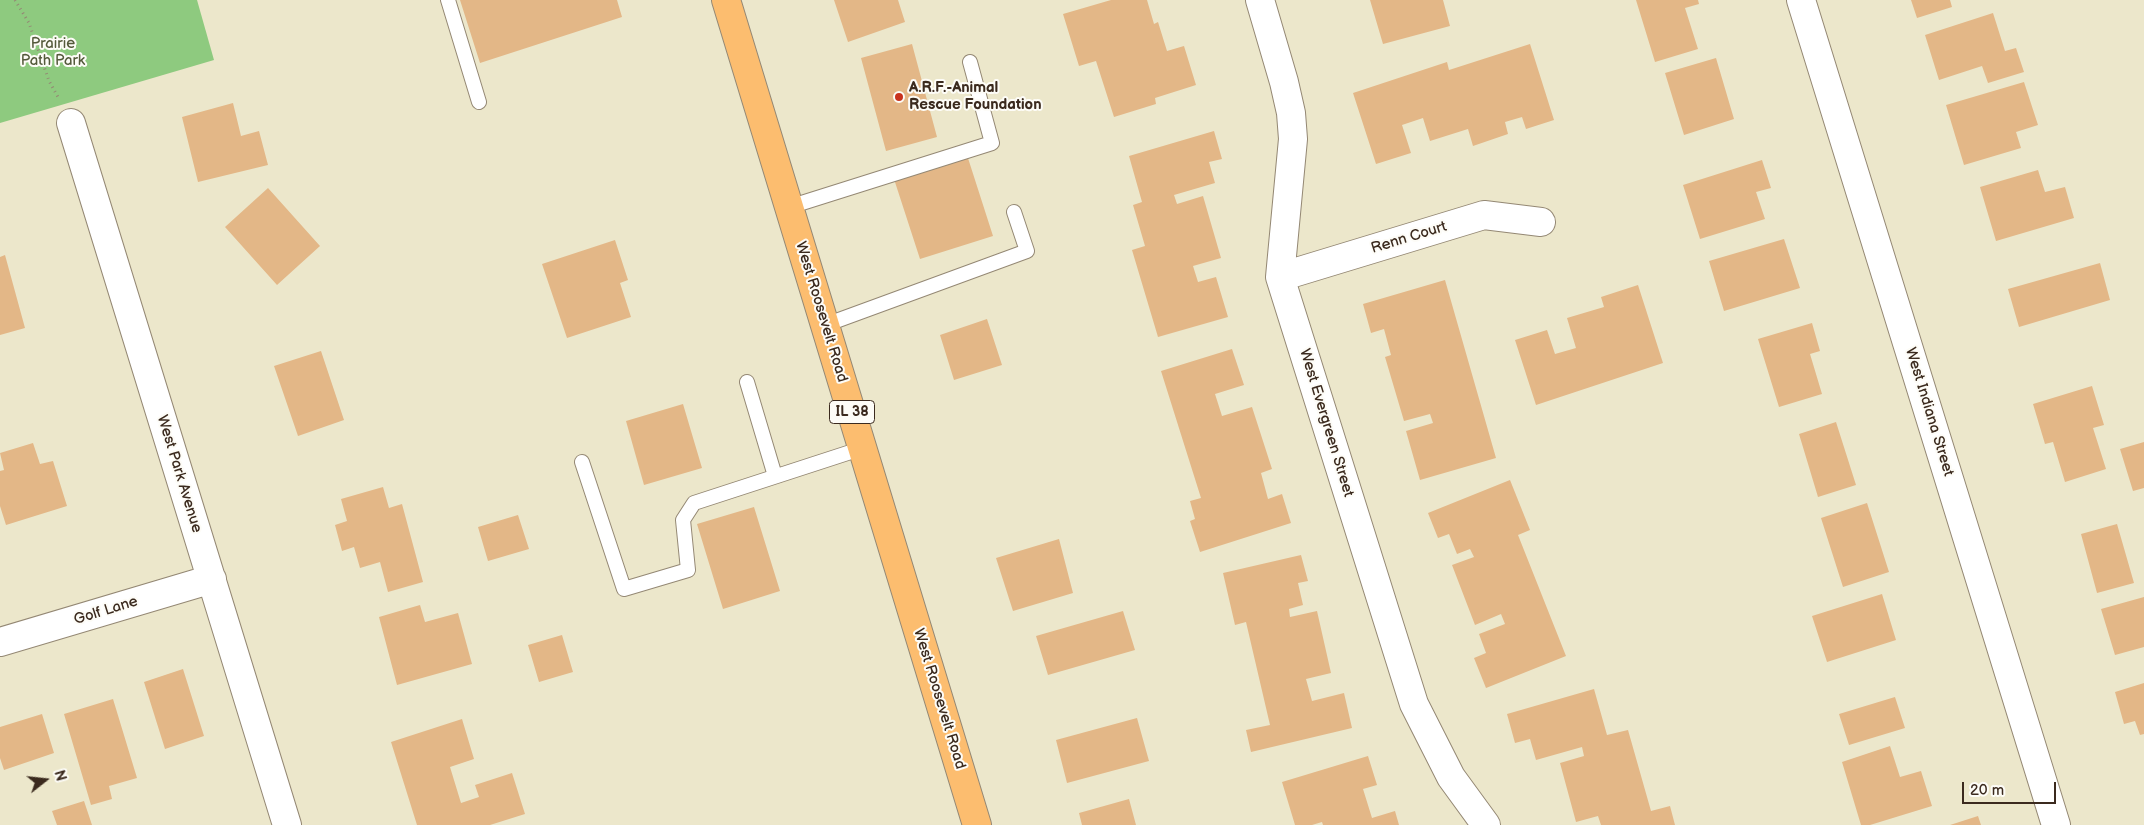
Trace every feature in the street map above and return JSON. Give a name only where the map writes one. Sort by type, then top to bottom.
[{"type":"main road","name":"West Roosevelt Road","points":[[726,0],[977,825]]},
{"type":"street","name":"West Evergreen Street","points":[[1260,0],[1284,82],[1291,113],[1293,139],[1280,277],[1414,704],[1451,777],[1486,825]]},
{"type":"street","name":"West Indiana Street","points":[[1801,0],[2056,825]]},
{"type":"street","name":"West Park Avenue","points":[[71,122],[287,825]]},
{"type":"street","name":"Renn Court","points":[[1280,277],[1484,215],[1541,222]]},
{"type":"street","name":"Golf Lane","points":[[0,642],[212,579]]},
{"type":"lane","points":[[448,0],[479,102]]},
{"type":"lane","points":[[789,207],[992,143],[970,62]]},
{"type":"lane","points":[[825,325],[1027,251],[1014,212]]},
{"type":"lane","points":[[747,382],[776,476]]},
{"type":"lane","points":[[582,462],[624,589],[688,570],[682,520],[694,503],[863,448]]},
{"type":"path","points":[[15,0],[28,23],[50,81],[71,122]]},
{"type":"green space","name":"Prairie Path Park","points":[[0,0],[197,0],[214,60],[0,123]]},
{"type":"building","points":[[460,0],[617,0],[622,17],[480,63]]},
{"type":"building","points":[[834,0],[898,0],[905,22],[848,42]]},
{"type":"building","points":[[1111,0],[1147,0],[1154,24],[1158,22],[1167,51],[1184,46],[1196,85],[1155,98],[1156,104],[1114,117],[1096,61],[1079,66],[1063,14]]},
{"type":"building","points":[[1370,0],[1443,0],[1450,26],[1383,44]]},
{"type":"building","points":[[1636,0],[1698,0],[1699,4],[1685,8],[1698,49],[1655,62]]},
{"type":"building","points":[[1911,0],[1950,0],[1952,7],[1917,18]]},
{"type":"building","points":[[1993,13],[2005,51],[2016,48],[2024,72],[1988,83],[1982,66],[1939,80],[1925,35]]},
{"type":"building","name":"A.R.F.-Animal Rescue Foundation","points":[[912,44],[937,137],[886,151],[861,58]]},
{"type":"building","points":[[1530,44],[1554,120],[1526,129],[1522,117],[1505,122],[1508,134],[1473,146],[1468,129],[1430,141],[1423,118],[1402,125],[1411,153],[1376,164],[1353,93],[1447,62],[1449,70]]},
{"type":"building","points":[[1716,58],[1734,119],[1684,135],[1665,73]]},
{"type":"building","points":[[2024,82],[2038,125],[2016,132],[2021,148],[1964,165],[1946,105]]},
{"type":"building","points":[[233,103],[241,136],[259,131],[268,165],[198,182],[182,117]]},
{"type":"building","points":[[1214,131],[1222,159],[1209,162],[1215,183],[1174,195],[1177,204],[1203,196],[1221,258],[1193,266],[1198,282],[1216,277],[1228,317],[1158,337],[1132,250],[1145,246],[1133,205],[1142,202],[1129,156]]},
{"type":"building","points":[[967,155],[993,236],[920,259],[894,179]]},
{"type":"building","points":[[1762,160],[1771,188],[1756,192],[1765,219],[1700,239],[1683,185]]},
{"type":"building","points":[[2038,170],[2045,192],[2065,187],[2074,218],[1996,241],[1980,187]]},
{"type":"building","points":[[268,188],[320,246],[277,285],[225,227]]},
{"type":"building","points":[[1784,239],[1800,288],[1724,311],[1709,261]]},
{"type":"building","points":[[615,240],[628,280],[620,283],[631,317],[567,338],[542,264]]},
{"type":"building","points":[[5,255],[25,328],[0,335],[0,257]]},
{"type":"building","points":[[2100,263],[2110,300],[2019,327],[2008,289]]},
{"type":"building","points":[[1445,280],[1496,458],[1420,480],[1406,431],[1433,423],[1430,414],[1404,421],[1385,357],[1391,355],[1384,329],[1371,333],[1363,304]]},
{"type":"building","points":[[1638,285],[1663,363],[1536,405],[1515,340],[1547,330],[1555,354],[1576,348],[1567,318],[1604,307],[1601,297]]},
{"type":"building","points":[[987,319],[1002,365],[954,380],[940,335]]},
{"type":"building","points":[[1812,323],[1820,351],[1810,354],[1822,394],[1779,407],[1758,339]]},
{"type":"building","points":[[1232,349],[1244,385],[1215,394],[1222,416],[1252,407],[1272,469],[1261,473],[1268,499],[1282,494],[1291,523],[1200,552],[1190,521],[1195,519],[1190,501],[1201,498],[1161,371]]},
{"type":"building","points":[[321,351],[344,420],[298,436],[274,366]]},
{"type":"building","points":[[2092,386],[2104,425],[2093,428],[2106,469],[2065,482],[2053,442],[2045,444],[2033,404]]},
{"type":"building","points":[[683,404],[702,468],[644,485],[626,421]]},
{"type":"building","points":[[1836,422],[1856,485],[1818,497],[1799,434]]},
{"type":"building","points":[[2144,442],[2144,488],[2133,491],[2120,449]]},
{"type":"building","points":[[33,443],[40,464],[53,461],[67,506],[6,525],[0,506],[0,471],[4,470],[0,453]]},
{"type":"building","points":[[1510,480],[1530,530],[1518,535],[1566,656],[1486,688],[1474,658],[1486,653],[1479,634],[1505,624],[1501,614],[1475,625],[1452,565],[1474,557],[1470,549],[1457,554],[1449,534],[1438,538],[1428,513]]},
{"type":"building","points":[[383,487],[389,508],[402,504],[423,582],[388,592],[380,562],[360,568],[354,547],[342,551],[335,525],[347,521],[341,499]]},
{"type":"building","points":[[1867,503],[1889,572],[1843,587],[1821,518]]},
{"type":"building","points":[[754,507],[780,591],[723,609],[697,524]]},
{"type":"building","points":[[518,515],[529,549],[488,561],[478,527]]},
{"type":"building","points":[[2117,524],[2134,583],[2097,593],[2081,534]]},
{"type":"building","points":[[1059,539],[1073,593],[1013,611],[996,558]]},
{"type":"building","points":[[1301,555],[1308,581],[1298,583],[1303,605],[1289,609],[1290,617],[1317,611],[1331,673],[1306,679],[1312,701],[1344,693],[1352,728],[1251,752],[1246,730],[1270,725],[1246,622],[1235,625],[1223,573]]},
{"type":"building","points":[[1882,594],[1896,640],[1827,662],[1812,616]]},
{"type":"building","points":[[2144,597],[2144,647],[2115,655],[2101,609]]},
{"type":"building","points":[[420,605],[425,622],[458,613],[472,664],[397,685],[379,617]]},
{"type":"building","points":[[1123,611],[1135,650],[1048,675],[1036,636]]},
{"type":"building","points":[[562,635],[573,672],[539,682],[528,645]]},
{"type":"building","points":[[183,669],[204,736],[165,749],[144,682]]},
{"type":"building","points":[[2144,683],[2144,734],[2140,735],[2135,721],[2124,724],[2115,692]]},
{"type":"building","points":[[1594,689],[1607,735],[1628,730],[1651,811],[1670,806],[1675,825],[1601,825],[1598,816],[1576,822],[1560,763],[1584,756],[1582,747],[1536,760],[1530,739],[1515,743],[1507,714]]},
{"type":"building","points":[[1895,697],[1905,728],[1849,745],[1839,714]]},
{"type":"building","points":[[113,699],[137,778],[109,786],[112,799],[91,805],[64,714]]},
{"type":"building","points":[[42,714],[54,753],[4,770],[0,758],[0,727]]},
{"type":"building","points":[[1137,718],[1149,761],[1067,783],[1056,740]]},
{"type":"building","points":[[462,719],[474,759],[450,767],[461,803],[479,797],[475,785],[512,773],[525,814],[490,825],[417,825],[391,742]]},
{"type":"building","points":[[1890,746],[1900,777],[1921,771],[1932,806],[1870,825],[1861,825],[1842,762]]},
{"type":"building","points":[[1368,756],[1377,785],[1363,789],[1372,818],[1395,811],[1399,825],[1323,825],[1322,822],[1312,825],[1295,825],[1282,782]]},
{"type":"building","points":[[1129,799],[1136,825],[1082,825],[1079,813]]},
{"type":"building","points":[[84,801],[92,825],[57,825],[52,811]]},
{"type":"building","points":[[1978,816],[1981,825],[1950,825]]},
{"type":"place","name":"A.R.F.-Animal Rescue Foundation","points":[[899,97]]}]
